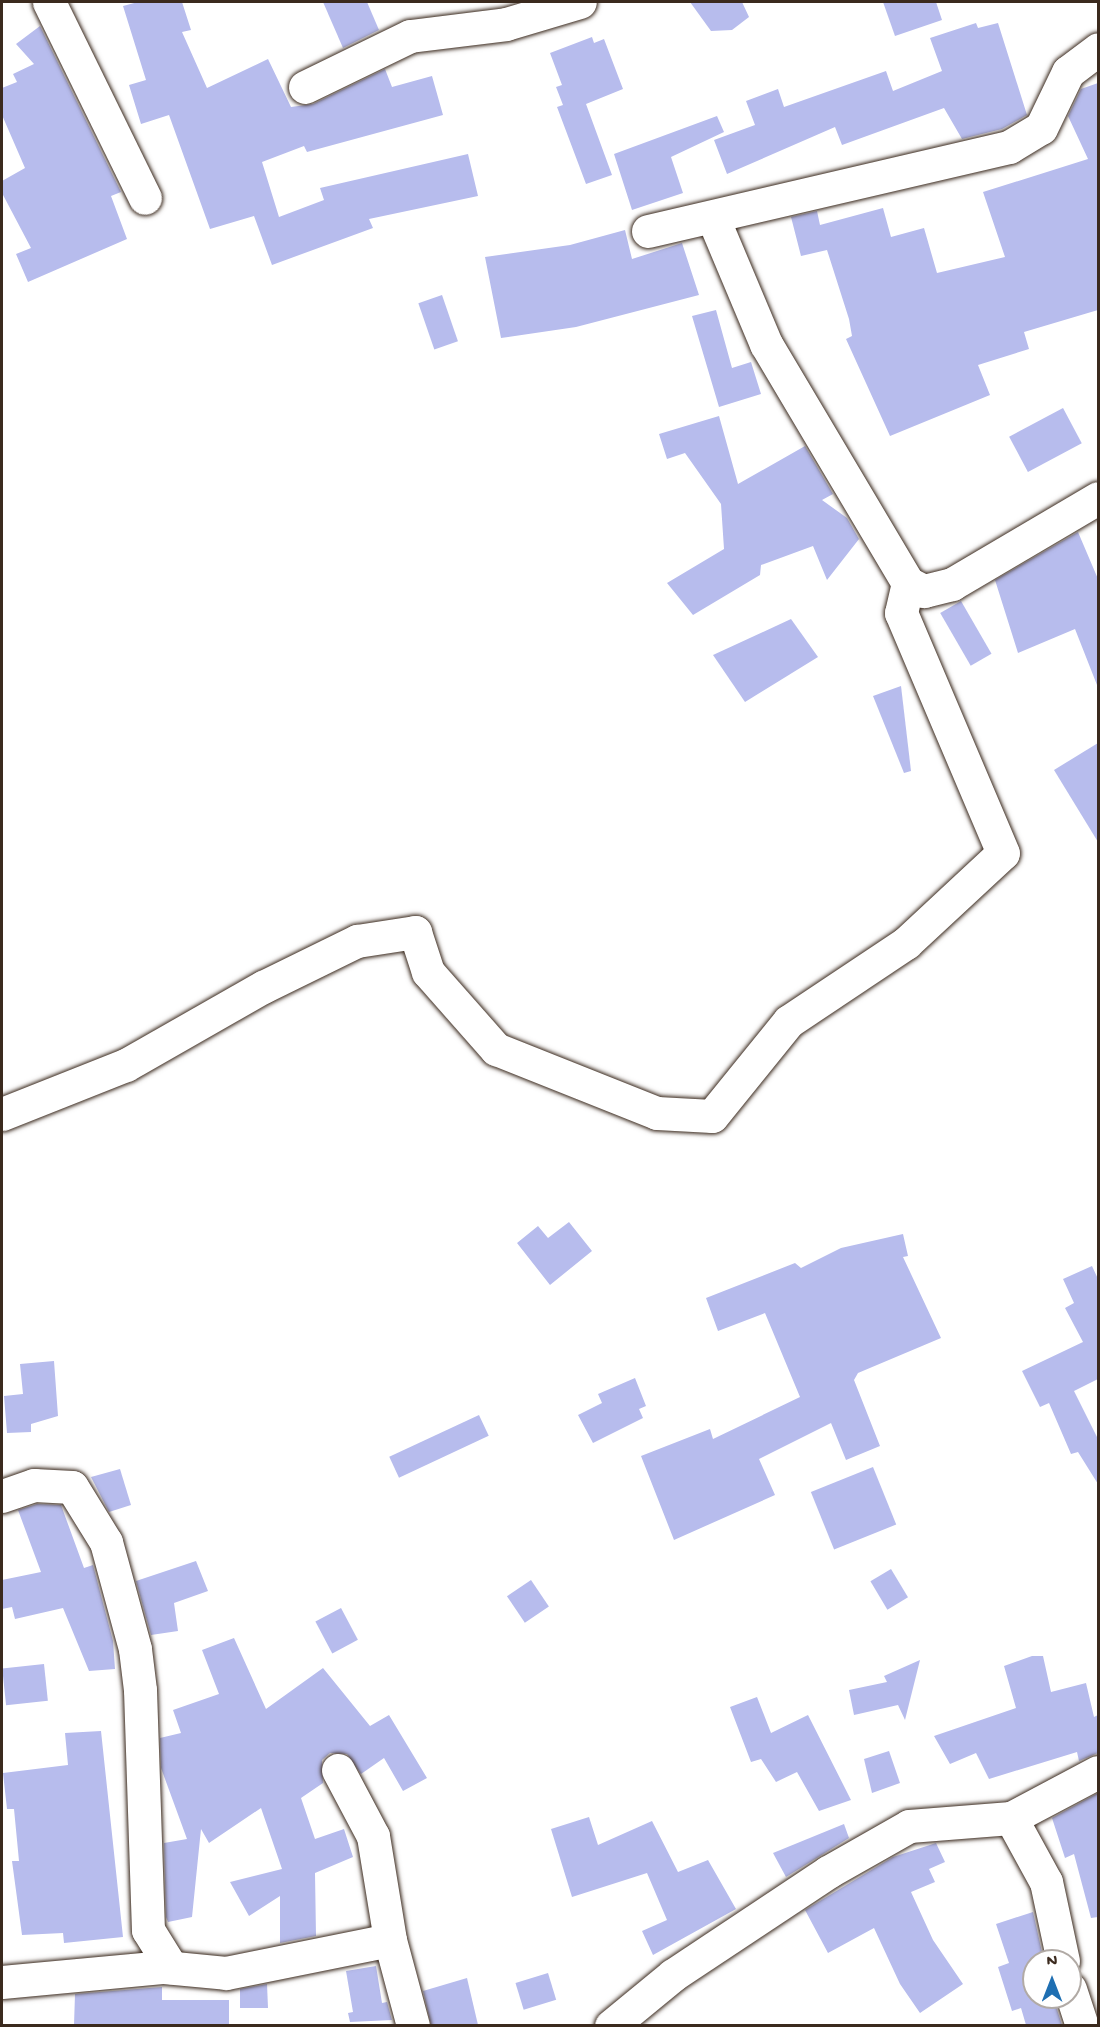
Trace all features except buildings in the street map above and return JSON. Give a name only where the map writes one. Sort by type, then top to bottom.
[{"type":"street","points":[[49,2],[145,198]]},
{"type":"street","points":[[305,87],[410,36],[506,24],[580,2]]},
{"type":"street","points":[[648,231],[712,218],[1009,147],[1041,128],[1068,72],[1098,48]]},
{"type":"street","points":[[712,218],[766,344],[908,583],[924,591],[952,584],[1098,498]]},
{"type":"street","points":[[2,1114],[126,1065],[264,987],[357,941],[415,932],[428,972],[496,1049],[657,1113],[711,1116],[789,1021],[906,943],[1003,853],[901,613],[908,583]]},
{"type":"street","points":[[2,1496],[34,1485],[72,1487],[106,1542],[135,1649],[140,1690],[137,1742],[148,1930],[171,1967]]},
{"type":"street","points":[[338,1770],[373,1836],[390,1940],[413,2025]]},
{"type":"street","points":[[611,2025],[673,1975],[828,1872],[909,1826],[1011,1818],[1098,1772]]},
{"type":"street","points":[[1011,1818],[1046,1882],[1060,1949]]},
{"type":"street","points":[[2,1982],[171,1967],[226,1973],[390,1940]]},
{"type":"street","points":[[1077,2009],[1082,2025]]}]
